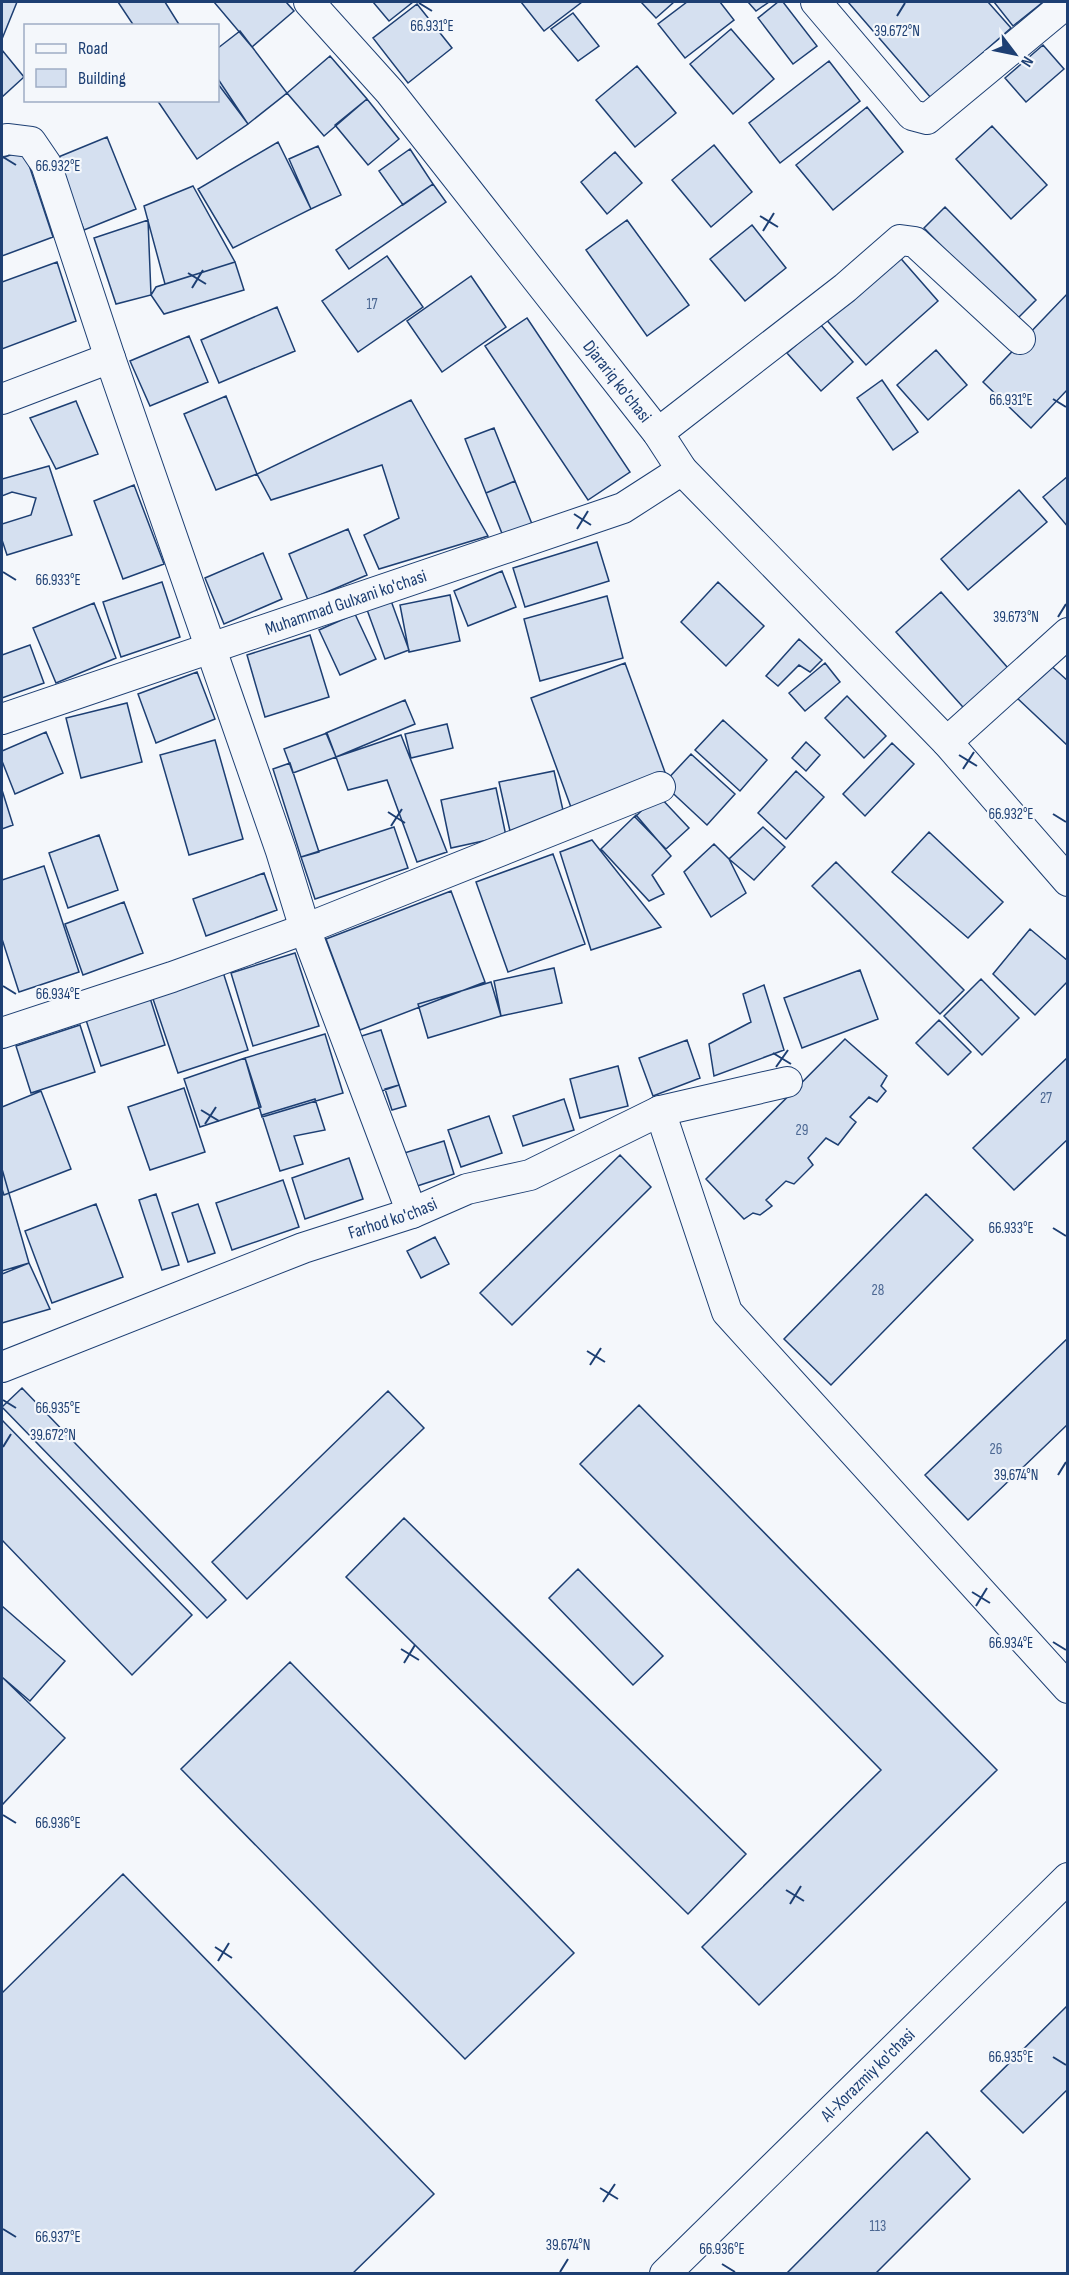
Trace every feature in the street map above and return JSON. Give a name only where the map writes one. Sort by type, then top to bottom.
[{"type":"street","name":"Djarariq ko'chasi","points":[[309,2],[390,92],[658,433],[682,470],[947,742],[1068,881]]},
{"type":"street","points":[[816,2],[912,115],[927,119],[1068,2]]},
{"type":"street","points":[[2,141],[7,139],[31,142],[46,164],[110,358],[281,851],[305,929],[412,1213]]},
{"type":"street","points":[[658,433],[845,288],[900,240],[915,242],[1020,339]]},
{"type":"street","points":[[2,399],[110,358]]},
{"type":"street","name":"Muhammad Gulxani ko'chasi","points":[[2,719],[623,508],[682,470]]},
{"type":"street","points":[[947,742],[1068,633]]},
{"type":"street","points":[[2,1033],[172,977],[305,929],[660,787]]},
{"type":"street","name":"Farhod ko'chasi","points":[[2,1367],[303,1248],[412,1213],[467,1189],[530,1175],[660,1112],[787,1082]]},
{"type":"street","points":[[660,1112],[727,1312],[1068,1688]]},
{"type":"street","name":"Al-Xorazmiy ko'chasi","points":[[666,2274],[1068,1878]]},
{"type":"building","points":[[2,2],[17,2],[2,39]]},
{"type":"building","points":[[118,2],[165,2],[179,24],[133,24]]},
{"type":"building","points":[[214,2],[286,2],[294,11],[252,47]]},
{"type":"building","points":[[373,2],[413,2],[389,21]]},
{"type":"building","points":[[521,2],[582,2],[544,31]]},
{"type":"building","points":[[641,2],[674,2],[656,18]]},
{"type":"building","points":[[687,2],[720,2],[734,20],[685,58],[658,24]]},
{"type":"building","points":[[748,2],[769,2],[756,11]]},
{"type":"building","points":[[778,2],[783,2],[817,46],[793,64],[758,18]]},
{"type":"building","points":[[848,2],[988,2],[1011,28],[931,98]]},
{"type":"building","points":[[994,2],[1043,2],[1013,26]]},
{"type":"building","points":[[417,4],[452,48],[408,83],[373,38]]},
{"type":"building","points":[[573,13],[599,46],[578,61],[551,29]]},
{"type":"building","points":[[731,29],[774,79],[733,114],[690,64]]},
{"type":"building","points":[[240,31],[287,93],[248,124],[219,85],[219,47]]},
{"type":"building","points":[[1043,45],[1064,69],[1026,102],[1005,78]]},
{"type":"building","points":[[2,50],[24,77],[2,97]]},
{"type":"building","points":[[330,56],[367,99],[324,136],[287,93]]},
{"type":"building","points":[[829,61],[860,101],[780,163],[749,123]]},
{"type":"building","points":[[637,66],[676,113],[635,147],[596,100]]},
{"type":"building","points":[[219,80],[248,124],[197,159],[158,102],[219,102]]},
{"type":"building","points":[[367,99],[399,139],[368,165],[335,125]]},
{"type":"building","points":[[867,107],[903,152],[833,210],[796,165]]},
{"type":"building","points":[[992,126],[1047,185],[1011,219],[956,159]]},
{"type":"building","points":[[107,137],[136,209],[84,230],[56,158]]},
{"type":"building","points":[[278,142],[311,209],[233,248],[198,189]]},
{"type":"building","points":[[714,145],[752,192],[711,227],[672,180]]},
{"type":"building","points":[[318,146],[341,195],[311,209],[289,159]]},
{"type":"building","points":[[410,149],[433,184],[403,205],[379,171]]},
{"type":"building","points":[[24,150],[53,237],[2,256],[2,158]]},
{"type":"building","points":[[615,152],[642,183],[607,214],[581,182]]},
{"type":"building","points":[[433,184],[446,202],[349,269],[336,250]]},
{"type":"building","points":[[193,186],[235,262],[165,284],[144,206]]},
{"type":"building","points":[[945,207],[1036,300],[1015,321],[924,228]]},
{"type":"building","points":[[148,220],[151,295],[116,304],[94,238]]},
{"type":"building","points":[[627,220],[689,305],[647,336],[586,250]]},
{"type":"building","points":[[752,225],[786,268],[745,301],[710,259]]},
{"type":"building","points":[[896,253],[938,301],[866,365],[824,317]]},
{"type":"building","points":[[387,256],[423,307],[358,352],[322,301]]},
{"type":"building","points":[[57,262],[76,321],[2,349],[2,282]]},
{"type":"building","points":[[235,262],[244,290],[164,314],[151,295],[156,287]]},
{"type":"building","points":[[471,276],[506,327],[442,372],[407,321]]},
{"type":"building","points":[[1068,293],[1068,389],[1031,428],[983,382]]},
{"type":"building","points":[[277,307],[295,351],[219,383],[201,340]]},
{"type":"building","points":[[527,318],[630,472],[588,500],[485,346]]},
{"type":"building","points":[[820,324],[853,362],[821,391],[787,353]]},
{"type":"building","points":[[189,336],[208,382],[150,406],[130,361]]},
{"type":"building","points":[[936,350],[967,385],[928,420],[897,385]]},
{"type":"building","points":[[882,380],[918,432],[893,450],[857,398]]},
{"type":"building","points":[[226,396],[257,474],[216,490],[184,414]]},
{"type":"building","points":[[411,400],[488,536],[379,569],[364,535],[399,518],[382,465],[271,500],[257,474]]},
{"type":"building","points":[[76,401],[98,454],[56,469],[30,418]]},
{"type":"building","points":[[494,428],[515,481],[486,493],[465,439]]},
{"type":"building","points":[[49,466],[72,535],[7,555],[2,540],[2,524],[31,515],[36,498],[12,492],[2,496],[2,479]]},
{"type":"building","points":[[1068,476],[1068,527],[1043,497]]},
{"type":"building","points":[[515,481],[532,524],[503,536],[486,493]]},
{"type":"building","points":[[134,485],[164,564],[123,579],[94,501]]},
{"type":"building","points":[[1019,490],[1047,522],[968,590],[941,559]]},
{"type":"building","points":[[348,529],[367,575],[308,600],[289,554]]},
{"type":"building","points":[[597,542],[609,581],[525,607],[513,568]]},
{"type":"building","points":[[263,553],[282,599],[224,624],[205,578]]},
{"type":"building","points":[[502,571],[516,607],[468,626],[454,591]]},
{"type":"building","points":[[162,582],[180,637],[121,657],[103,602]]},
{"type":"building","points":[[718,582],[764,626],[726,666],[681,622]]},
{"type":"building","points":[[941,592],[1015,676],[970,715],[896,632]]},
{"type":"building","points":[[450,595],[460,641],[409,652],[400,605]]},
{"type":"building","points":[[607,596],[623,658],[540,681],[524,619]]},
{"type":"building","points":[[390,598],[409,650],[385,659],[366,607]]},
{"type":"building","points":[[94,603],[116,658],[56,683],[33,628]]},
{"type":"building","points":[[355,614],[376,659],[340,675],[319,630]]},
{"type":"building","points":[[310,635],[329,697],[265,717],[247,655]]},
{"type":"building","points":[[799,639],[822,660],[810,672],[799,665],[778,686],[766,676]]},
{"type":"building","points":[[30,645],[44,683],[2,698],[2,655]]},
{"type":"building","points":[[625,663],[666,775],[572,810],[531,698]]},
{"type":"building","points":[[825,663],[840,682],[805,711],[789,693]]},
{"type":"building","points":[[1048,663],[1068,681],[1068,746],[1016,697]]},
{"type":"building","points":[[197,672],[215,719],[156,743],[138,694]]},
{"type":"building","points":[[847,696],[886,736],[864,758],[825,718]]},
{"type":"building","points":[[405,700],[415,724],[336,757],[326,733]]},
{"type":"building","points":[[127,703],[142,762],[81,778],[66,718]]},
{"type":"building","points":[[723,720],[767,760],[740,791],[695,750]]},
{"type":"building","points":[[447,724],[453,748],[411,758],[405,734]]},
{"type":"building","points":[[46,732],[63,773],[15,794],[2,761],[2,751]]},
{"type":"building","points":[[327,733],[336,757],[293,773],[284,749]]},
{"type":"building","points":[[401,735],[447,852],[417,862],[387,780],[348,790],[336,757]]},
{"type":"building","points":[[215,740],[243,839],[189,855],[160,755]]},
{"type":"building","points":[[806,742],[820,755],[806,771],[792,758]]},
{"type":"building","points":[[892,743],[914,764],[865,816],[843,794]]},
{"type":"building","points":[[691,754],[735,794],[707,825],[663,784]]},
{"type":"building","points":[[290,763],[319,852],[301,857],[273,769]]},
{"type":"building","points":[[554,771],[565,819],[510,831],[499,782]]},
{"type":"building","points":[[796,771],[824,797],[786,839],[758,813]]},
{"type":"building","points":[[496,788],[506,836],[451,848],[441,800]]},
{"type":"building","points":[[2,790],[13,825],[2,829]]},
{"type":"building","points":[[658,795],[689,828],[666,849],[635,817]]},
{"type":"building","points":[[636,815],[671,856],[652,875],[664,894],[649,901],[601,849]]},
{"type":"building","points":[[394,827],[408,868],[315,899],[301,857]]},
{"type":"building","points":[[763,827],[785,847],[754,880],[729,859]]},
{"type":"building","points":[[929,832],[1003,902],[968,938],[892,872]]},
{"type":"building","points":[[99,835],[118,890],[68,908],[49,853]]},
{"type":"building","points":[[592,840],[661,927],[591,950],[560,852]]},
{"type":"building","points":[[714,844],[729,859],[746,893],[711,917],[684,872]]},
{"type":"building","points":[[553,854],[585,944],[508,972],[476,882]]},
{"type":"building","points":[[836,862],[964,990],[940,1014],[812,886]]},
{"type":"building","points":[[44,866],[79,972],[19,992],[2,939],[2,880]]},
{"type":"building","points":[[264,873],[277,910],[206,936],[193,899]]},
{"type":"building","points":[[451,891],[485,982],[360,1030],[326,939]]},
{"type":"building","points":[[124,902],[143,953],[83,975],[65,924]]},
{"type":"building","points":[[1030,929],[1068,961],[1068,981],[1035,1015],[993,974]]},
{"type":"building","points":[[295,953],[319,1026],[253,1046],[231,973]]},
{"type":"building","points":[[554,968],[562,1003],[501,1016],[494,981]]},
{"type":"building","points":[[860,970],[878,1019],[802,1048],[784,998]]},
{"type":"building","points":[[223,972],[248,1050],[178,1073],[152,996]]},
{"type":"building","points":[[981,979],[1019,1018],[982,1055],[944,1016]]},
{"type":"building","points":[[491,982],[501,1016],[428,1038],[418,1004]]},
{"type":"building","points":[[764,985],[784,1050],[714,1076],[709,1044],[751,1022],[743,994]]},
{"type":"building","points":[[150,998],[165,1045],[101,1066],[86,1020]]},
{"type":"building","points":[[939,1020],[971,1052],[948,1075],[916,1043]]},
{"type":"building","points":[[80,1025],[95,1072],[31,1093],[16,1046]]},
{"type":"building","points":[[381,1030],[399,1085],[373,1094],[355,1038]]},
{"type":"building","points":[[325,1034],[343,1093],[262,1117],[245,1058]]},
{"type":"building","points":[[845,1039],[887,1076],[881,1086],[886,1091],[877,1102],[869,1097],[850,1117],[856,1122],[838,1145],[826,1138],[808,1158],[813,1165],[794,1184],[786,1181],[766,1200],[772,1206],[760,1215],[753,1213],[744,1219],[706,1179]]},
{"type":"building","points":[[687,1040],[700,1078],[653,1096],[639,1058]]},
{"type":"building","points":[[1068,1057],[1068,1139],[1014,1190],[973,1148]]},
{"type":"building","points":[[245,1058],[261,1107],[200,1127],[184,1079]]},
{"type":"building","points":[[618,1066],[628,1106],[580,1118],[570,1079]]},
{"type":"building","points":[[399,1085],[406,1106],[392,1110],[385,1089]]},
{"type":"building","points":[[184,1088],[205,1152],[150,1170],[128,1107]]},
{"type":"building","points":[[41,1091],[71,1169],[4,1195],[2,1189],[2,1107]]},
{"type":"building","points":[[315,1099],[325,1130],[294,1136],[303,1164],[280,1171],[262,1115]]},
{"type":"building","points":[[564,1099],[574,1130],[523,1146],[513,1116]]},
{"type":"building","points":[[489,1116],[502,1153],[461,1167],[448,1130]]},
{"type":"building","points":[[444,1141],[454,1174],[411,1188],[401,1154]]},
{"type":"building","points":[[620,1155],[651,1187],[512,1325],[480,1293]]},
{"type":"building","points":[[349,1158],[363,1199],[305,1219],[292,1178]]},
{"type":"building","points":[[2,1169],[29,1263],[2,1271]]},
{"type":"building","points":[[283,1180],[299,1227],[232,1250],[216,1203]]},
{"type":"building","points":[[156,1194],[179,1265],[162,1270],[139,1200]]},
{"type":"building","points":[[926,1194],[973,1240],[831,1385],[784,1339]]},
{"type":"building","points":[[96,1204],[123,1277],[52,1303],[25,1231]]},
{"type":"building","points":[[198,1204],[215,1253],[188,1262],[172,1213]]},
{"type":"building","points":[[435,1237],[449,1264],[421,1278],[407,1251]]},
{"type":"building","points":[[29,1263],[50,1309],[2,1323],[2,1274]]},
{"type":"building","points":[[1068,1338],[1068,1424],[968,1520],[925,1475]]},
{"type":"building","points":[[22,1388],[226,1600],[207,1618],[2,1407]]},
{"type":"building","points":[[388,1391],[424,1428],[247,1599],[212,1562]]},
{"type":"building","points":[[639,1405],[997,1770],[759,2005],[702,1947],[881,1770],[580,1464]]},
{"type":"building","points":[[2,1420],[192,1615],[132,1675],[2,1540]]},
{"type":"building","points":[[404,1518],[746,1854],[688,1914],[346,1577]]},
{"type":"building","points":[[578,1569],[663,1656],[633,1685],[549,1598]]},
{"type":"building","points":[[2,1606],[65,1661],[30,1701],[2,1677]]},
{"type":"building","points":[[290,1662],[574,1953],[465,2059],[181,1769]]},
{"type":"building","points":[[2,1677],[65,1738],[2,1805]]},
{"type":"building","points":[[123,1874],[434,2194],[352,2274],[2,2274],[2,1993]]},
{"type":"building","points":[[1068,2005],[1068,2089],[1023,2133],[981,2091]]},
{"type":"building","points":[[927,2132],[970,2179],[875,2274],[786,2274]]}]
